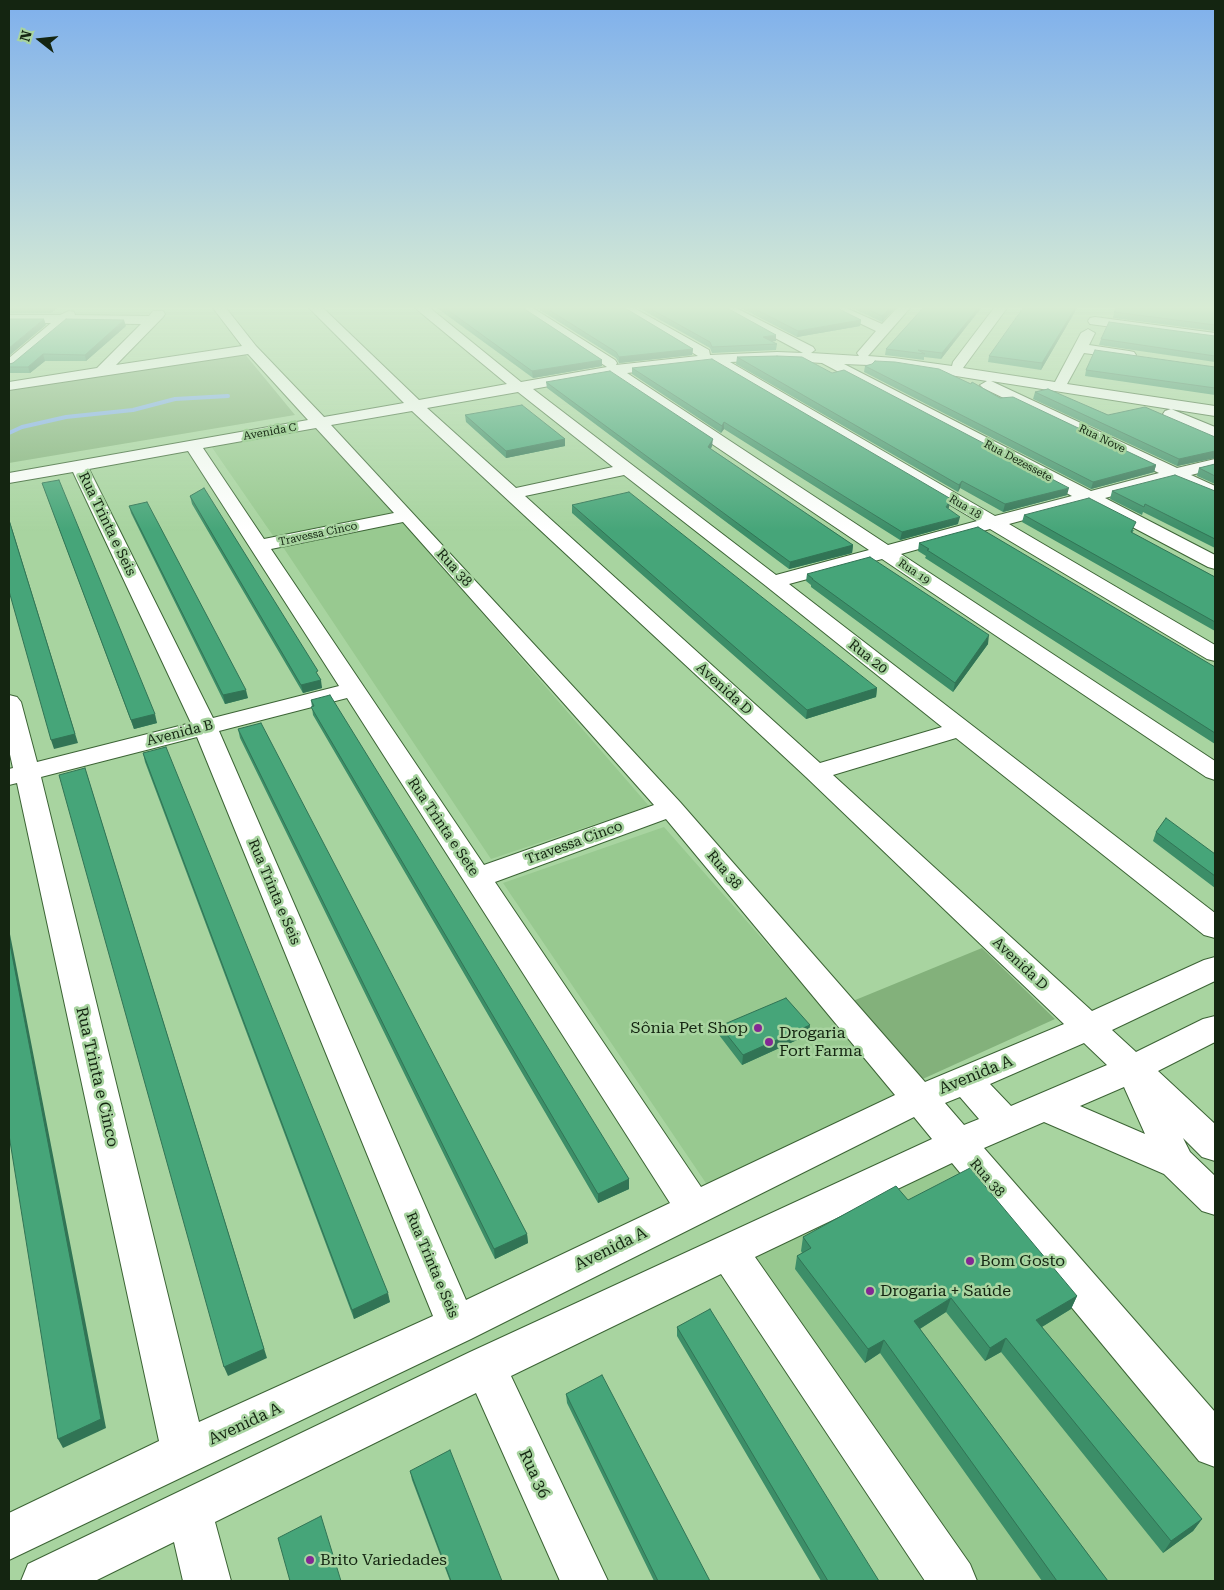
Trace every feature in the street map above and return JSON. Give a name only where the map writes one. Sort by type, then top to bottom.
[{"type":"street","points":[[9,386],[33,382]]},
{"type":"street","name":"Rua 38","points":[[282,382],[407,516],[671,808],[1215,1445]]},
{"type":"street","name":"Avenida D","points":[[392,382],[815,772],[1215,1146]]},
{"type":"street","name":"Avenida C","points":[[9,478],[193,446],[317,420],[526,382]]},
{"type":"street","name":"Rua 19","points":[[633,382],[885,553],[1215,772]]},
{"type":"street","name":"Rua 18","points":[[754,382],[1215,654]]},
{"type":"street","name":"Rua Dezessete","points":[[868,382],[1215,563]]},
{"type":"street","name":"Rua Nove","points":[[987,382],[1215,493]]},
{"type":"street","name":"Avenida C","points":[[1036,382],[1215,411]]},
{"type":"street","name":"Avenida C","points":[[1070,382],[1215,403]]},
{"type":"street","name":"Rua 20","points":[[516,384],[774,582],[1215,928]]},
{"type":"street","points":[[1138,400],[1215,433]]},
{"type":"street","name":"Avenida C","points":[[9,470],[317,420]]},
{"type":"street","name":"Rua Trinta e Sete","points":[[193,446],[694,1208]]},
{"type":"street","points":[[774,582],[1215,464]]},
{"type":"street","name":"Rua Trinta e Seis","points":[[79,466],[205,727],[457,1325]]},
{"type":"street","points":[[511,494],[626,469]]},
{"type":"street","name":"Travessa Cinco","points":[[259,546],[407,516]]},
{"type":"street","name":"Avenida B","points":[[18,774],[352,690]]},
{"type":"street","name":"Rua Trinta e Cinco","points":[[9,702],[18,774],[184,1452]]},
{"type":"street","points":[[815,772],[960,729]]},
{"type":"street","name":"Travessa Cinco","points":[[477,878],[671,808]]},
{"type":"street","name":"Avenida A","points":[[9,1537],[184,1452],[457,1325],[919,1099],[1050,1045],[1215,968]]},
{"type":"street","points":[[45,1581],[484,1366],[958,1144],[1132,1069],[1215,1028]]},
{"type":"street","name":"Avenida D","points":[[1132,1069],[1177,1163]]},
{"type":"street","points":[[965,1080],[1005,1123]]},
{"type":"street","name":"Avenida D","points":[[1045,1107],[1177,1163],[1215,1199]]},
{"type":"street","points":[[728,1251],[953,1581]]},
{"type":"street","name":"Rua 36","points":[[484,1366],[584,1581]]},
{"type":"street","points":[[189,1510],[207,1581]]},
{"type":"shaded area","points":[[53,382],[268,382],[295,415],[9,463],[9,389]]},
{"type":"shaded area","points":[[317,427],[395,514],[276,540],[211,446]]},
{"type":"shaded area","points":[[402,521],[649,806],[491,859],[283,547]]},
{"type":"shaded area","points":[[664,827],[904,1100],[712,1192],[503,883]]},
{"type":"shaded area","points":[[982,948],[1055,1019],[916,1082],[848,1003]]},
{"type":"shaded area","points":[[951,1156],[1215,1457],[1215,1581],[974,1581],[755,1257]]},
{"type":"building","points":[[546,382],[627,382],[713,439],[708,447],[853,545],[790,562]]},
{"type":"building","points":[[654,382],[752,382],[951,499],[946,507],[960,517],[902,532],[724,422],[722,426]]},
{"type":"building","points":[[781,382],[867,382],[1069,488],[1005,504],[962,481],[959,485]]},
{"type":"building","points":[[897,382],[967,382],[971,384],[972,382],[1000,398],[1013,397],[1156,465],[1093,482]]},
{"type":"building","points":[[1173,382],[1215,382],[1215,388]]},
{"type":"building","points":[[1048,389],[1108,415],[1145,407],[1215,437],[1215,451],[1179,459],[1035,392]]},
{"type":"building","points":[[522,405],[565,439],[506,451],[465,415]]},
{"type":"building","points":[[1215,464],[1215,476],[1199,468]]},
{"type":"building","points":[[1175,475],[1215,491],[1215,539],[1145,504],[1144,507],[1112,491]]},
{"type":"building","points":[[59,480],[155,714],[131,720],[42,483]]},
{"type":"building","points":[[204,488],[318,671],[316,672],[321,680],[301,685],[190,496]]},
{"type":"building","points":[[629,492],[877,688],[807,710],[572,505]]},
{"type":"building","points":[[1089,498],[1136,522],[1131,532],[1215,577],[1215,622],[1024,515]]},
{"type":"building","points":[[147,502],[246,690],[223,695],[129,506]]},
{"type":"building","points":[[9,520],[75,734],[51,740],[9,591]]},
{"type":"building","points":[[978,527],[1215,667],[1215,733],[927,550],[929,549],[919,543]]},
{"type":"building","points":[[870,557],[989,635],[955,683],[807,574]]},
{"type":"building","points":[[330,695],[629,1179],[598,1194],[311,707],[314,706],[311,700]]},
{"type":"building","points":[[261,723],[527,1234],[494,1249],[238,729]]},
{"type":"building","points":[[166,747],[388,1293],[352,1310],[143,753]]},
{"type":"building","points":[[85,768],[264,1349],[224,1367],[59,775]]},
{"type":"building","points":[[1166,818],[1215,854],[1215,876],[1156,832]]},
{"type":"building","points":[[9,939],[101,1419],[58,1439],[9,1135]]},
{"type":"building","points":[[786,998],[810,1025],[743,1055],[720,1026]]},
{"type":"building","points":[[970,1168],[1077,1296],[1036,1320],[1202,1519],[1171,1541],[1006,1338],[990,1348],[951,1298],[914,1321],[1108,1581],[1057,1581],[884,1340],[868,1349],[797,1256],[811,1248],[803,1237],[896,1186],[908,1200]]},
{"type":"building","points":[[710,1309],[879,1581],[828,1581],[677,1327]]},
{"type":"building","points":[[602,1375],[710,1581],[658,1581],[566,1394]]},
{"type":"building","points":[[450,1450],[502,1581],[451,1581],[410,1471]]},
{"type":"building","name":"Brito Variedades","points":[[321,1516],[341,1581],[290,1581],[278,1538]]},
{"type":"waterway","points":[[9,433],[22,427],[66,417],[133,410],[175,399],[228,396]]},
{"type":"place","name":"Sônia Pet Shop","points":[[758,1028]]},
{"type":"place","name":"Drogaria Fort Farma","points":[[769,1042]]},
{"type":"place","name":"Bom Gosto","points":[[970,1261]]},
{"type":"place","name":"Drogaria + Saúde","points":[[870,1291]]},
{"type":"place","name":"Brito Variedades","points":[[310,1560]]}]
